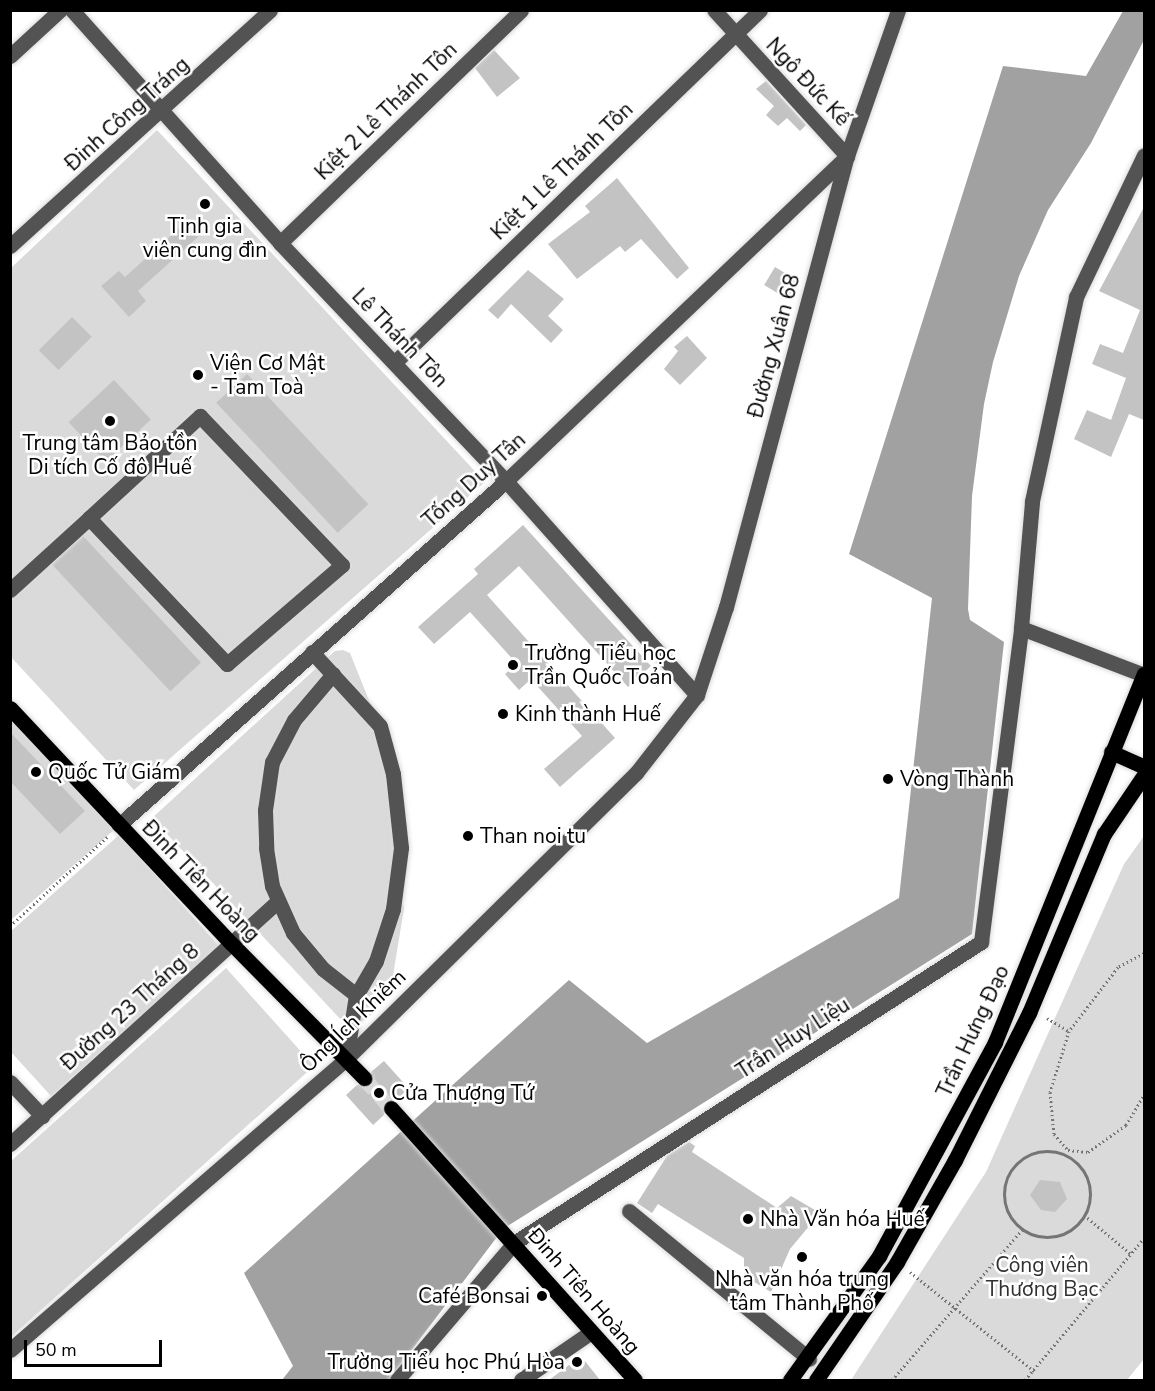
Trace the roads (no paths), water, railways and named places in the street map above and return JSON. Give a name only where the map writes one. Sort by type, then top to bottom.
[{"type":"main road","name":"Trần Hưng Đạo","points":[[790,1380],[809,1359],[879,1256],[995,1042],[1144,674]]},
{"type":"main road","name":"Đinh Tiên Hoàng","points":[[10,708],[231,943],[364,1078]]},
{"type":"main road","points":[[1111,752],[1144,767]]},
{"type":"main road","name":"Trần Hưng Đạo","points":[[816,1380],[897,1262],[954,1160],[1029,1013],[1104,834],[1144,775]]},
{"type":"main road","name":"Đinh Tiên Hoàng","points":[[391,1108],[502,1229],[635,1380]]},
{"type":"street","points":[[10,56],[60,10]]},
{"type":"street","name":"Lê Thánh Tôn","points":[[72,10],[280,243],[506,481],[697,695]]},
{"type":"street","name":"Đinh Công Tráng","points":[[10,246],[162,112],[270,10]]},
{"type":"street","name":"Kiệt 2 Lê Thánh Tôn","points":[[280,243],[521,10]]},
{"type":"street","name":"Ngô Đức Kế","points":[[714,10],[847,156]]},
{"type":"street","name":"Kiệt 1 Lê Thánh Tôn","points":[[395,362],[760,10]]},
{"type":"street","name":"Đường Xuân 68","points":[[697,695],[726,607],[847,156],[898,10]]},
{"type":"street","name":"Trần Huy Liệu","points":[[397,1380],[514,1243],[981,942],[1021,628],[1032,501],[1076,297],[1144,155]]},
{"type":"street","name":"Tống Duy Tân","points":[[119,825],[506,481],[847,156]]},
{"type":"street","points":[[10,590],[88,518],[200,416],[342,565],[227,664],[88,518]]},
{"type":"street","points":[[1021,628],[1144,674]]},
{"type":"street","points":[[312,652],[380,726],[393,774],[401,848],[393,909],[376,961],[356,995],[346,1059]]},
{"type":"street","points":[[333,674],[294,720],[272,762],[265,810],[266,848],[278,902],[292,933],[309,955],[356,995]]},
{"type":"street","name":"Ông Ích Khiêm","points":[[10,1350],[346,1059],[636,773],[697,695]]},
{"type":"street","name":"Đường 23 Tháng 8","points":[[10,1144],[278,902]]},
{"type":"street","points":[[10,1082],[42,1116]]},
{"type":"street","points":[[629,1211],[763,1317],[809,1359]]},
{"type":"street","points":[[521,1380],[591,1332]]},
{"type":"tunnel","points":[[364,1078],[391,1108]]},
{"type":"place","name":"Tịnh gia viên cung đìn","points":[[205,204]]},
{"type":"place","name":"Viện Cơ Mật - Tam Toà","points":[[198,375]]},
{"type":"place","name":"Trung tâm Bảo tồn Di tích Cố đô Huế","points":[[110,421]]},
{"type":"place","name":"Trường Tiểu học Trần Quốc Toản","points":[[513,665]]},
{"type":"place","name":"Kinh thành Huế","points":[[503,714]]},
{"type":"place","name":"Quốc Tử Giám","points":[[36,772]]},
{"type":"place","name":"Vòng Thành","points":[[888,779]]},
{"type":"place","name":"Than noi tu","points":[[468,836]]},
{"type":"place","name":"Cửa Thượng Tứ","points":[[379,1093]]},
{"type":"place","name":"Nhà Văn hóa Huế","points":[[748,1219]]},
{"type":"place","name":"Nhà văn hóa trung tâm Thành Phố","points":[[802,1257]]},
{"type":"place","name":"Café Bonsai","points":[[542,1296]]},
{"type":"place","name":"Trường Tiểu học Phú Hòa","points":[[577,1362]]},
{"type":"park label","name":"Công viên Thương Bạc","points":[[1042,1277]]}]
